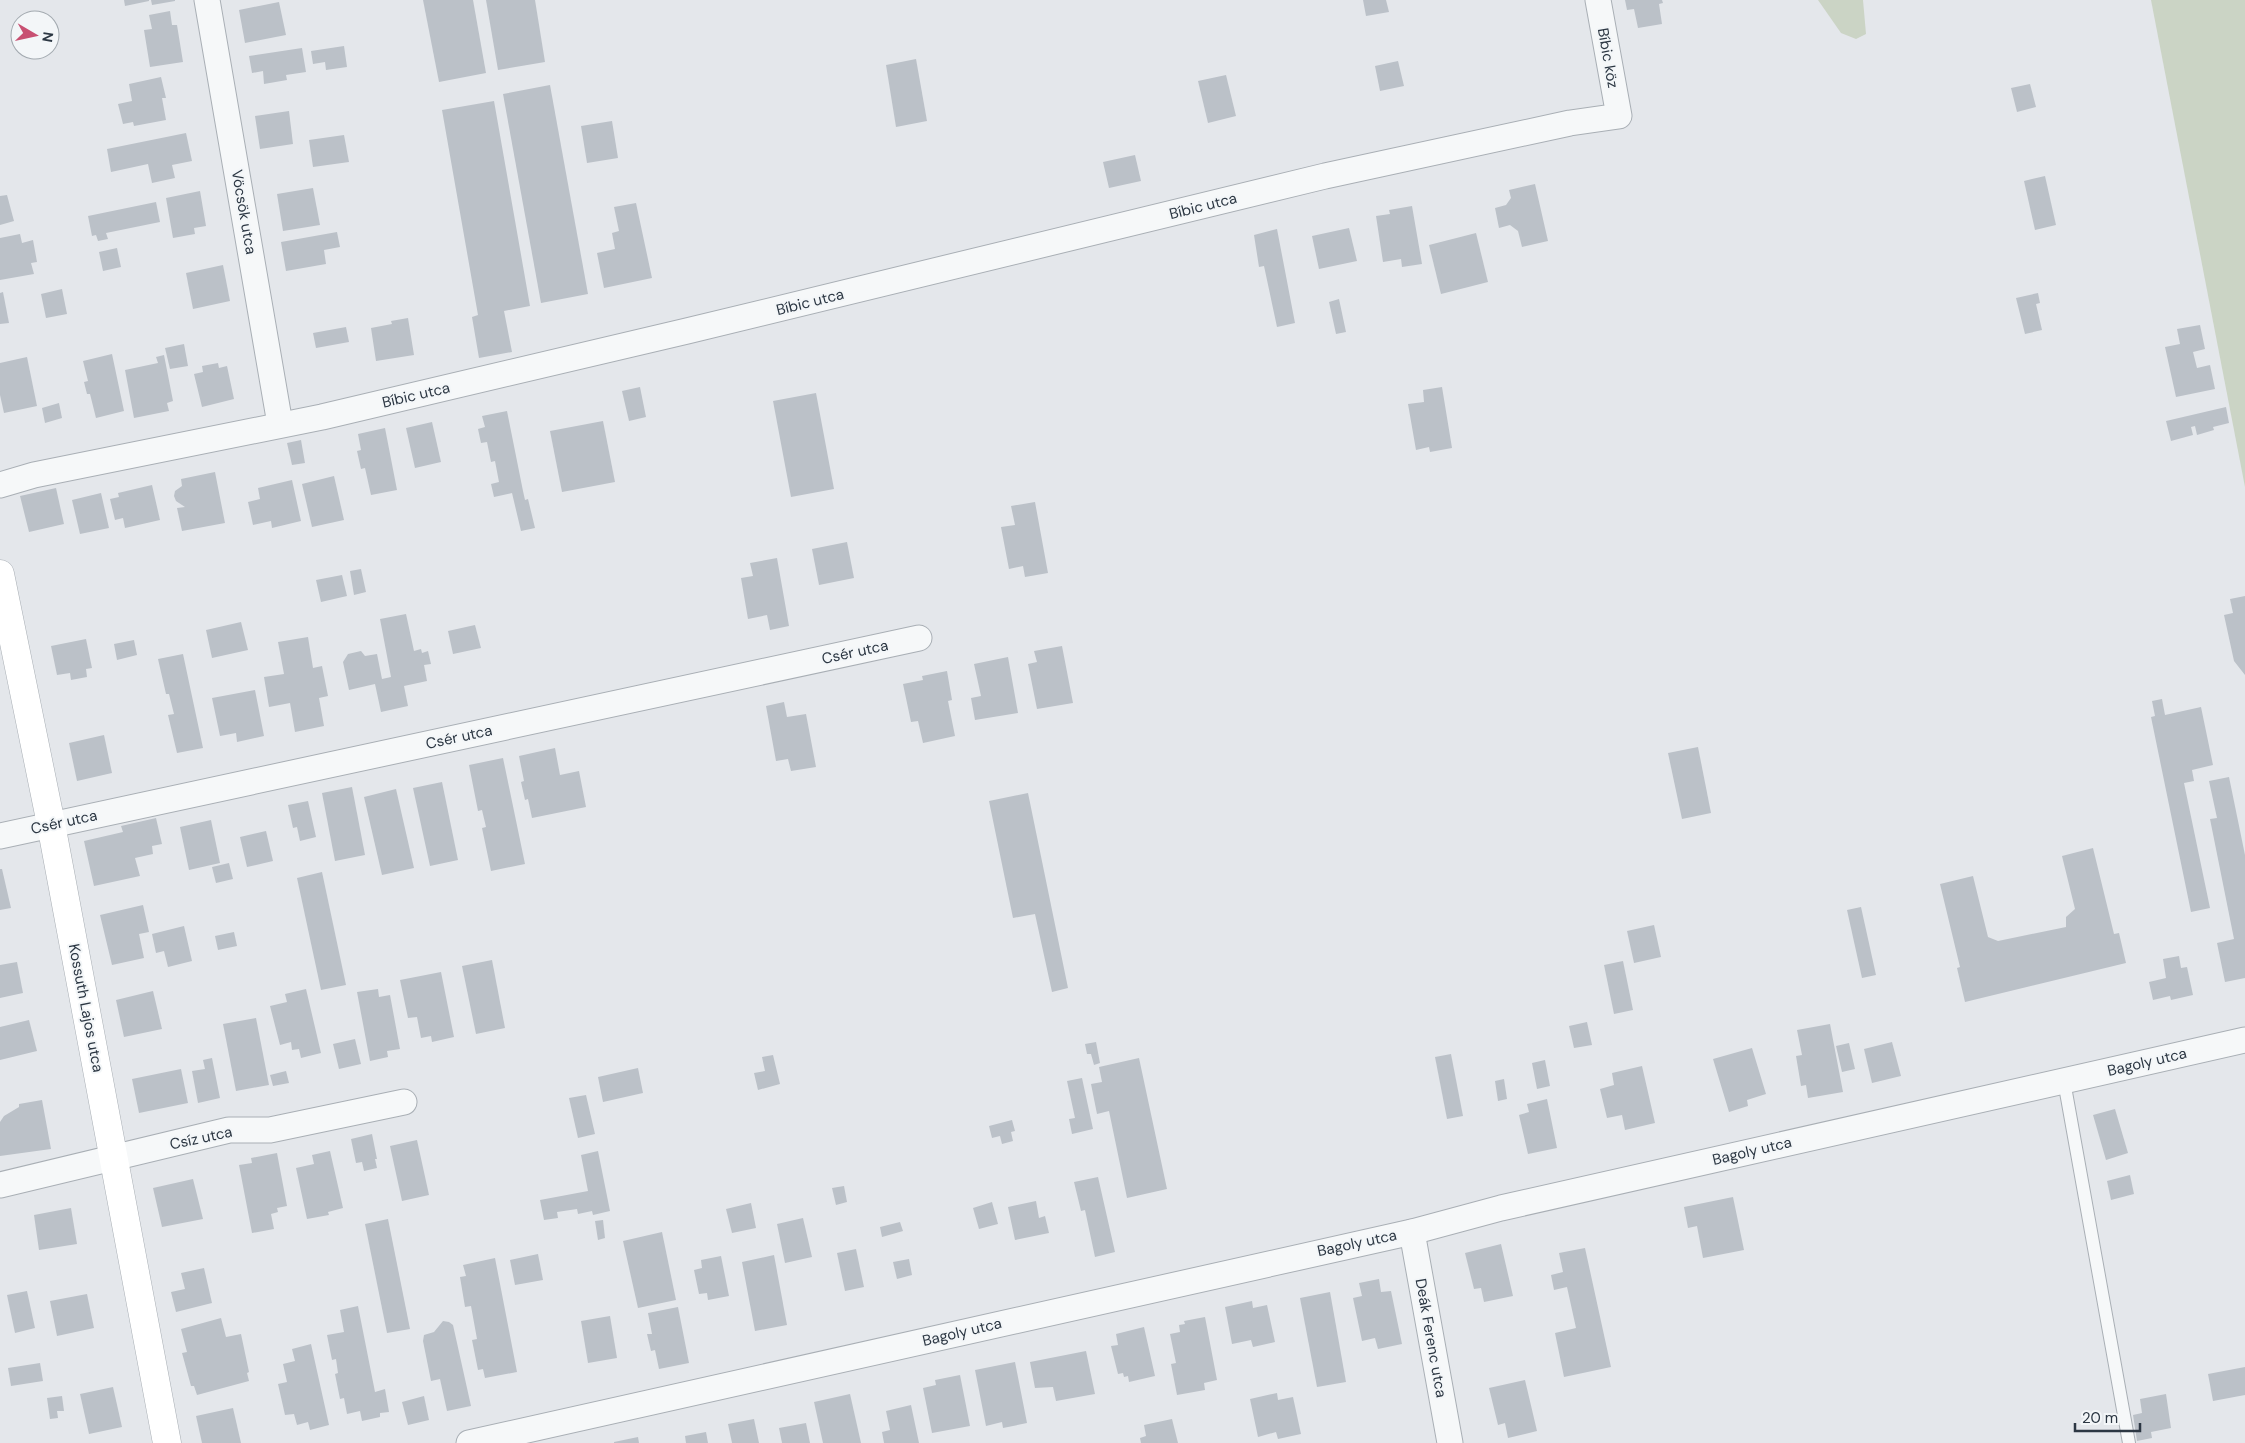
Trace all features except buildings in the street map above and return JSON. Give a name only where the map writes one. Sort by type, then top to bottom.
[{"type":"street","name":"Vöcsök utca","points":[[207,0],[280,424]]},
{"type":"street","name":"Bíbic köz","points":[[1598,0],[1619,116]]},
{"type":"street","name":"Bíbic utca","points":[[0,485],[34,475],[322,417],[687,331],[1325,176],[1570,123],[1619,116]]},
{"type":"street","name":"Kossuth Lajos utca","points":[[0,574],[51,824],[167,1443]]},
{"type":"street","name":"Csér utca","points":[[0,836],[919,638]]},
{"type":"street","name":"Bagoly utca","points":[[469,1443],[1412,1232],[1501,1208],[2064,1081],[2244,1044]]},
{"type":"street","name":"Csíz utca","points":[[0,1185],[229,1130],[270,1130],[404,1102]]},
{"type":"street","name":"Deák Ferenc utca","points":[[1412,1232],[1450,1443]]},
{"type":"lane","points":[[2064,1081],[2129,1443]]},
{"type":"green space","points":[[1818,0],[1863,0],[1866,34],[1856,39],[1841,33]]},
{"type":"green space","points":[[2151,0],[2245,0],[2245,487]]}]
